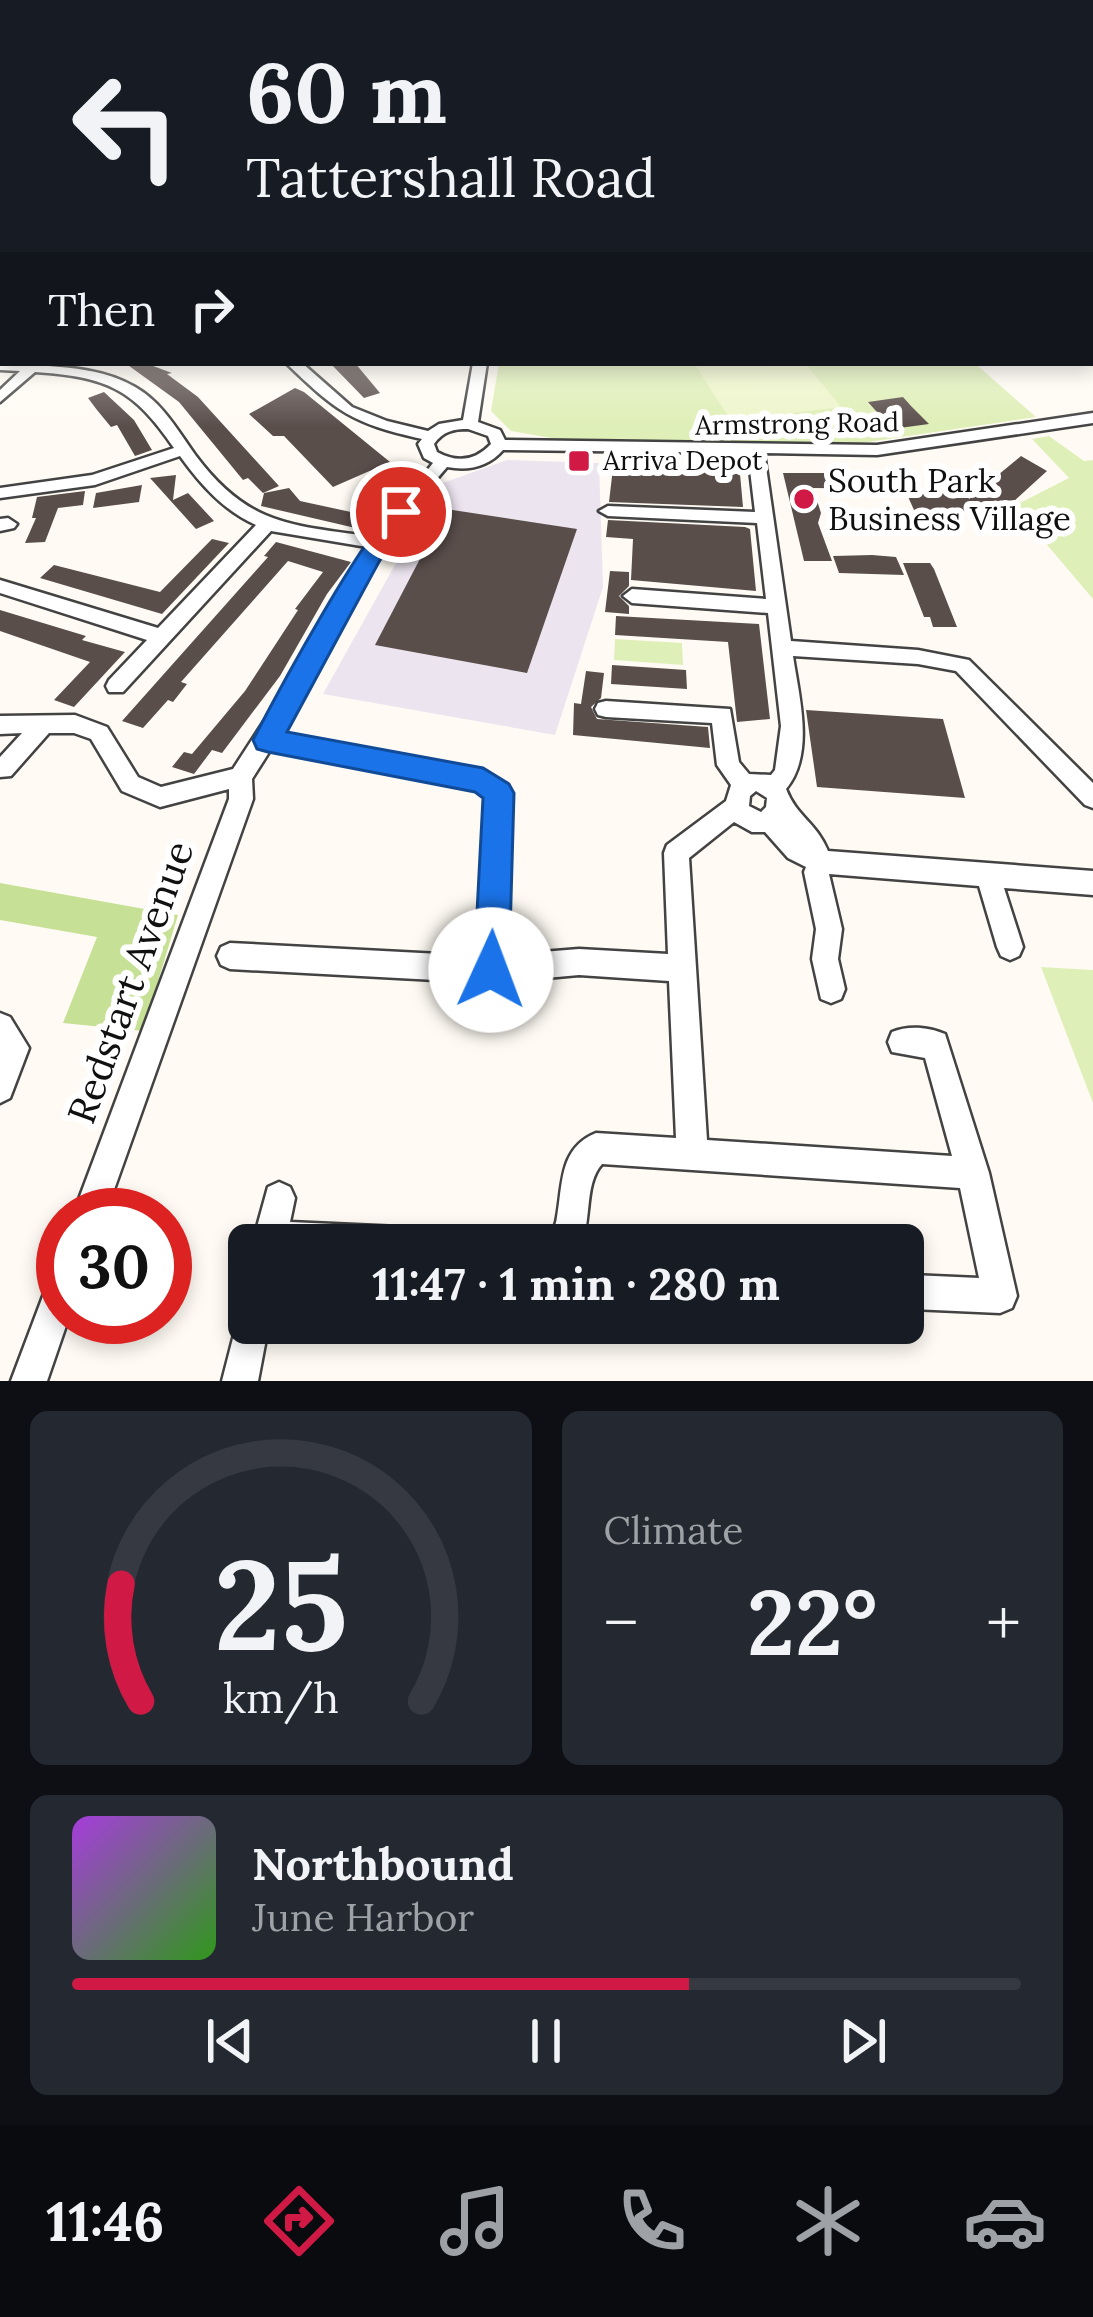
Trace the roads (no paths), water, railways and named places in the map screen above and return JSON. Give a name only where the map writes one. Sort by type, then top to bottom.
[{"type":"street","points":[[11,366],[124,384],[158,413],[180,451],[244,513],[378,543]]},
{"type":"street","points":[[470,424],[480,366]]},
{"type":"street","points":[[0,398],[32,368]]},
{"type":"street","points":[[316,372],[338,403],[362,417],[430,436]]},
{"type":"street","name":"Armstrong Road","points":[[500,445],[893,449],[1093,418]]},
{"type":"street","points":[[470,424],[495,433],[500,445],[478,463],[443,462],[430,454],[426,444],[430,436],[442,428],[470,424]]},
{"type":"street","points":[[0,493],[95,480],[180,451]]},
{"type":"street","points":[[606,710],[722,715],[728,765],[749,818],[774,807],[786,773],[792,726],[755,451]]},
{"type":"street","points":[[0,724],[74,724],[99,733],[130,784],[160,796],[240,777],[268,740],[378,543],[443,462]]},
{"type":"street","points":[[608,511],[764,518]]},
{"type":"street","points":[[116,686],[269,522]]},
{"type":"street","points":[[0,586],[162,637]]},
{"type":"street","points":[[632,596],[777,607]]},
{"type":"street","points":[[783,648],[918,657],[962,665],[1093,798]]},
{"type":"street","points":[[3,769],[42,726]]},
{"type":"street","points":[[268,740],[483,781],[499,793],[491,970]]},
{"type":"street","name":"Redstart Avenue","points":[[99,1188],[241,799],[240,777]]},
{"type":"street","points":[[740,795],[774,807],[796,850],[820,862],[1093,883]]},
{"type":"street","points":[[692,1151],[676,853],[740,795]]},
{"type":"street","points":[[820,862],[815,872],[830,929],[825,959],[831,989]]},
{"type":"street","points":[[988,875],[1010,947]]},
{"type":"street","points":[[230,956],[491,970],[579,962],[682,968]]},
{"type":"street","points":[[0,1028],[15,1048],[0,1088]]},
{"type":"street","points":[[902,1042],[935,1044],[973,1173],[1000,1297],[924,1293]]},
{"type":"street","points":[[574,1224],[575,1178],[586,1155],[596,1148],[973,1173]]},
{"type":"street","points":[[274,1224],[279,1198]]},
{"type":"street","points":[[29,1381],[42,1344]]},
{"type":"street","points":[[240,1381],[248,1344]]},
{"type":"place","name":"Arriva Depot","points":[[579,461]]},
{"type":"place","name":"South Park Business Village","points":[[804,499]]}]
